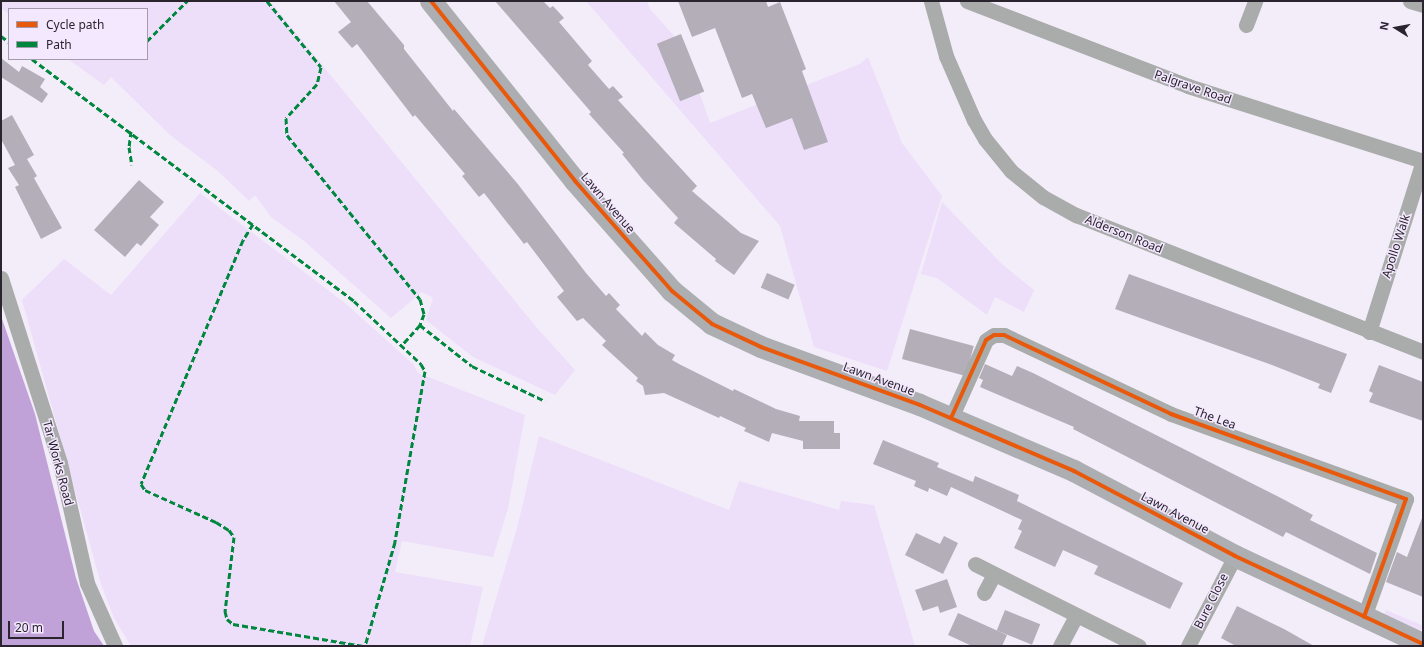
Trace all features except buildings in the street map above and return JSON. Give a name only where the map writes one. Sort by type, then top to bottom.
[{"type":"main road","name":"Lawn Avenue","points":[[431,1],[575,181],[672,291],[712,324],[761,347],[951,418],[1074,471],[1235,556],[1423,644]]},
{"type":"street","name":"Alderson Road","points":[[931,1],[946,56],[974,120],[985,138],[1011,171],[1043,197],[1076,215],[1369,332],[1423,352]]},
{"type":"street","name":"Palgrave Road","points":[[967,1],[1188,86],[1423,161]]},
{"type":"street","points":[[1246,25],[1255,1]]},
{"type":"street","points":[[1410,1],[1423,6]]},
{"type":"street","name":"Apollo Walk","points":[[1369,332],[1423,161]]},
{"type":"street","name":"Tar Works Road","points":[[1,278],[60,463],[87,583],[115,646]]},
{"type":"street","name":"The Lea","points":[[951,418],[986,340],[994,335],[1004,335],[1171,414],[1406,499],[1364,617]]},
{"type":"street","name":"Bure Close","points":[[1188,646],[1235,556]]},
{"type":"street","points":[[975,564],[1076,616],[1139,646]]},
{"type":"street","points":[[984,593],[994,574]]},
{"type":"street","points":[[1060,646],[1076,616]]},
{"type":"shaded area","points":[[1,1],[270,1],[537,328],[575,370],[555,395],[473,357],[426,320],[433,298],[422,292],[391,318],[304,241],[271,217],[255,195],[249,201],[219,172],[170,135],[111,77],[104,85],[69,60],[148,60],[148,8],[8,8],[8,13],[1,8]]},
{"type":"shaded area","points":[[586,1],[647,1],[650,9],[675,37],[700,94],[710,123],[860,64],[868,57],[902,143],[942,196],[887,371],[814,347],[780,226]]},
{"type":"shaded area","points":[[200,193],[345,303],[413,364],[418,373],[525,415],[508,508],[493,557],[402,541],[395,572],[483,587],[470,646],[131,646],[114,618],[101,584],[22,300],[64,259],[111,295]]},
{"type":"shaded area","points":[[942,202],[1003,265],[1034,290],[1024,312],[995,297],[987,315],[937,278],[921,274]]},
{"type":"shaded area","points":[[1,316],[35,414],[76,578],[94,631],[104,646],[1,646]]},
{"type":"shaded area","points":[[539,436],[729,510],[739,481],[839,510],[841,501],[874,505],[915,646],[482,646],[517,528]]},
{"type":"shaded area","points":[[1386,610],[1423,626],[1421,630],[1384,615]]},
{"type":"marked path","points":[[148,40],[187,1]]},
{"type":"marked path","points":[[267,1],[321,67],[317,84],[286,118],[287,135],[420,299],[424,314],[420,325],[402,345]]},
{"type":"marked path","points":[[1,36],[8,41]]},
{"type":"marked path","points":[[33,60],[354,301],[421,364],[425,371],[395,542],[365,646]]},
{"type":"marked path","points":[[131,131],[129,147],[132,165]]},
{"type":"marked path","points":[[253,224],[243,240],[141,484],[145,490],[216,522],[229,530],[234,537],[225,611],[227,619],[233,624],[363,646]]},
{"type":"marked path","points":[[420,325],[472,366],[545,401]]},
{"type":"cycle path","points":[[431,1],[575,181],[672,291],[712,324],[761,347],[920,405],[1074,471],[1235,556],[1423,644]]},
{"type":"cycle path","points":[[951,418],[986,340],[994,335],[1004,335],[1171,414],[1406,499],[1364,617]]}]
